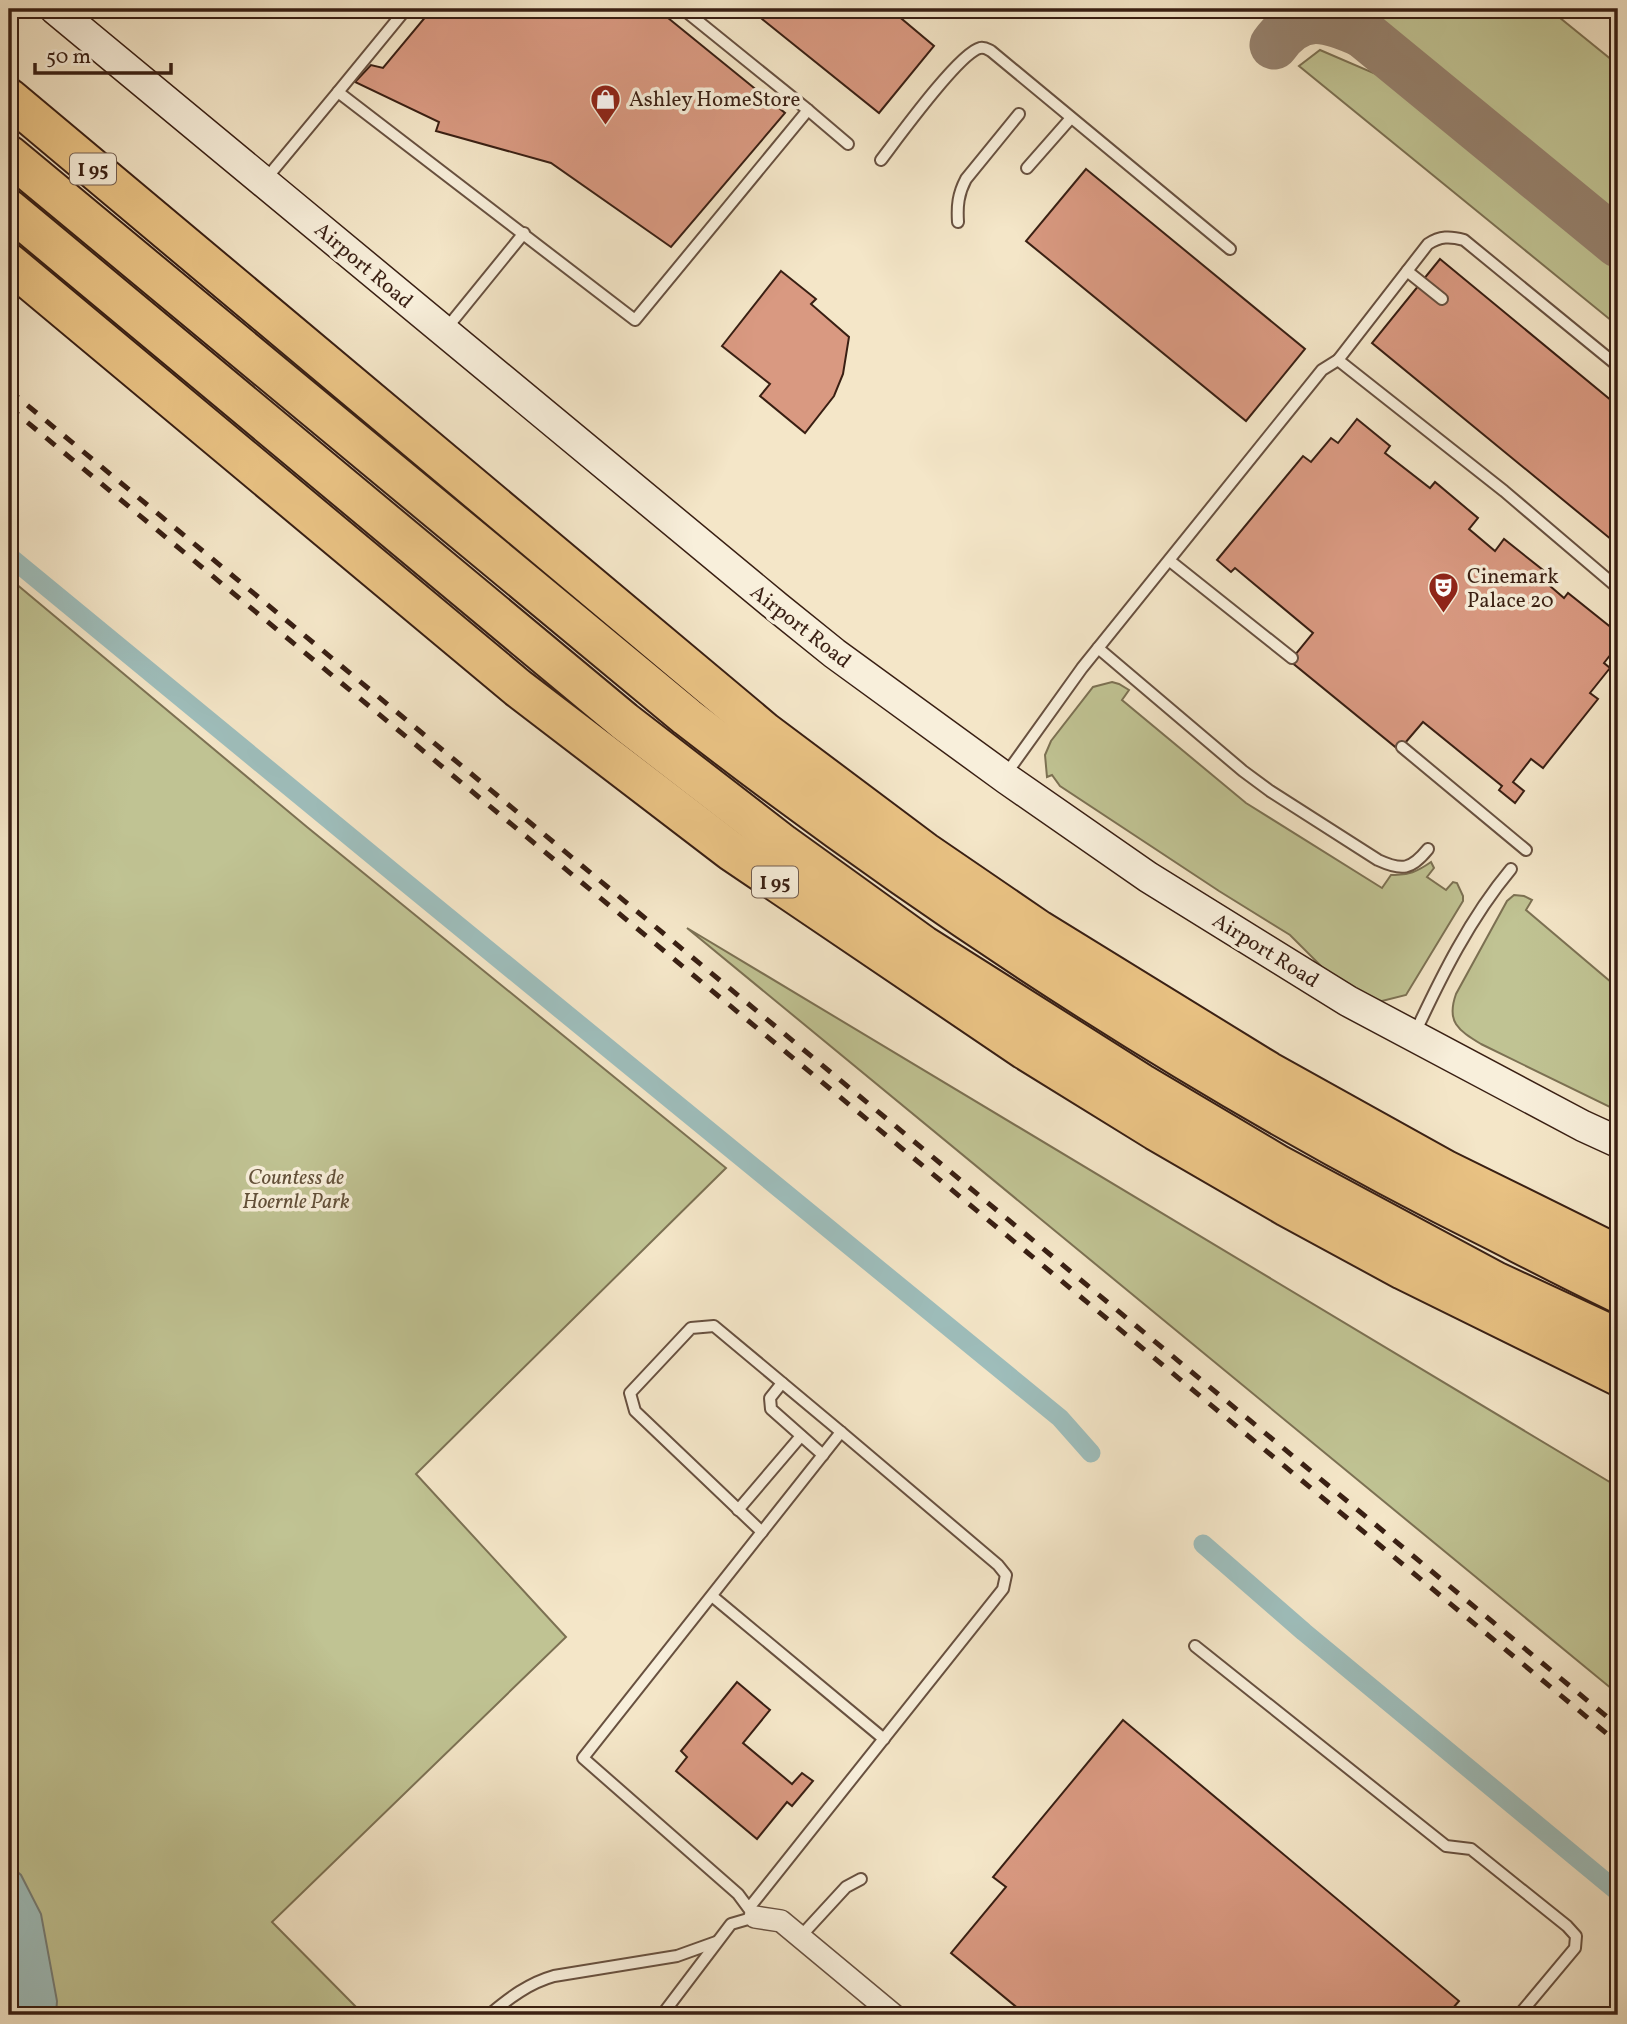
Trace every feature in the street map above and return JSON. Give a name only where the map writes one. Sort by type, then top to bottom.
[{"type":"highway","name":"I 95","points":[[9,98],[765,732],[925,852],[1039,930],[1209,1037],[1446,1170],[1618,1255]]},
{"type":"highway","points":[[9,155],[687,717],[894,871],[1027,962],[1246,1097],[1423,1195],[1618,1293]]},
{"type":"highway","points":[[9,209],[624,721],[783,845],[923,945],[1140,1083],[1279,1165],[1495,1281],[1618,1338]]},
{"type":"highway","name":"I 95","points":[[9,262],[518,688],[731,851],[1025,1050],[1156,1131],[1402,1270],[1618,1376]]},
{"type":"street","name":"Airport Road","points":[[55,9],[834,653],[1148,877],[1349,1002],[1618,1142]]},
{"type":"street","points":[[752,1912],[781,1922],[894,2015]]},
{"type":"lane","points":[[264,182],[406,9]]},
{"type":"lane","points":[[683,9],[848,144]]},
{"type":"lane","points":[[881,160],[957,65],[979,48],[984,48],[1230,248]]},
{"type":"lane","points":[[338,92],[635,320],[808,110]]},
{"type":"lane","points":[[958,222],[957,206],[966,179],[1018,114]]},
{"type":"lane","points":[[1027,168],[1071,118]]},
{"type":"lane","points":[[444,332],[524,233]]},
{"type":"lane","points":[[1004,776],[1098,649],[1322,370],[1338,360],[1428,244],[1446,237],[1464,240],[1618,366]]},
{"type":"lane","points":[[1407,271],[1442,299]]},
{"type":"lane","points":[[1338,360],[1504,491],[1618,587]]},
{"type":"lane","points":[[1170,561],[1292,658]]},
{"type":"lane","points":[[1098,649],[1261,784],[1378,860],[1390,866],[1405,867],[1412,865],[1428,849]]},
{"type":"lane","points":[[1402,747],[1526,850]]},
{"type":"lane","points":[[1413,1036],[1473,921],[1493,890],[1511,869]]},
{"type":"lane","points":[[662,2015],[731,1924],[752,1912],[1003,1589],[1006,1575],[998,1565],[715,1326],[691,1328],[630,1393],[635,1412],[761,1532]]},
{"type":"lane","points":[[782,1383],[769,1398],[771,1409],[822,1455]]},
{"type":"lane","points":[[752,1912],[738,1894],[583,1758],[841,1432]]},
{"type":"lane","points":[[738,1510],[801,1436]]},
{"type":"lane","points":[[712,1595],[884,1739]]},
{"type":"lane","points":[[1195,1646],[1446,1846],[1471,1849],[1576,1936],[1575,1948],[1519,2015]]},
{"type":"lane","points":[[800,1937],[846,1887],[861,1879]]},
{"type":"lane","points":[[497,2013],[524,1988],[554,1976],[677,1956],[719,1941]]},
{"type":"green space","points":[[1364,9],[1549,9],[1618,65],[1618,221],[1415,54]]},
{"type":"green space","points":[[1320,50],[1383,77],[1469,142],[1618,265],[1618,326],[1299,66]]},
{"type":"green space","name":"Countess de Hoernle Park","points":[[9,578],[307,827],[726,1168],[416,1474],[566,1637],[272,1922],[364,2015],[9,2015]]},
{"type":"green space","points":[[1112,682],[1129,690],[1122,700],[1246,803],[1382,888],[1391,875],[1403,875],[1431,862],[1434,868],[1427,877],[1446,890],[1453,882],[1457,883],[1463,901],[1406,995],[1382,1001],[1371,1000],[1336,981],[1290,935],[1060,786],[1052,775],[1047,777],[1045,755],[1051,741],[1093,687]]},
{"type":"green space","points":[[1514,895],[1532,900],[1526,910],[1618,988],[1618,1111],[1481,1044],[1460,1029],[1453,1018],[1456,994],[1507,901]]},
{"type":"green space","points":[[687,928],[1618,1487],[1618,1694]]},
{"type":"water","points":[[9,1865],[21,1875],[41,1914],[57,2001],[56,2015],[9,2015]]},
{"type":"building","name":"Ashley HomeStore","points":[[432,9],[657,9],[785,113],[671,247],[551,163],[436,131],[439,122],[355,82],[371,65],[383,68]]},
{"type":"building","points":[[771,9],[890,9],[934,46],[879,113],[762,19]]},
{"type":"building","points":[[1086,169],[1305,349],[1246,421],[1026,241]]},
{"type":"building","points":[[1440,259],[1618,406],[1618,545],[1372,343]]},
{"type":"building","points":[[781,271],[816,299],[811,304],[849,337],[843,374],[834,396],[805,433],[760,396],[770,384],[722,346]]},
{"type":"building","name":"Cinemark Palace 20","points":[[1357,419],[1390,446],[1385,453],[1430,488],[1435,482],[1478,518],[1469,529],[1495,551],[1504,539],[1548,574],[1543,580],[1564,598],[1568,593],[1618,633],[1618,645],[1604,663],[1610,668],[1590,693],[1598,699],[1543,768],[1531,759],[1513,782],[1524,791],[1515,803],[1499,790],[1502,786],[1423,722],[1399,750],[1290,661],[1313,633],[1235,568],[1231,572],[1217,560],[1303,456],[1311,462],[1331,438],[1338,443]]},
{"type":"building","points":[[737,1682],[770,1710],[743,1743],[792,1784],[802,1773],[813,1781],[792,1806],[787,1802],[757,1839],[676,1771],[687,1757],[681,1751]]},
{"type":"building","points":[[1123,1720],[1459,2001],[1447,2015],[1026,2015],[951,1953],[1006,1887],[993,1877]]},
{"type":"waterway","points":[[9,556],[1060,1418],[1091,1453]]},
{"type":"waterway","points":[[1203,1544],[1304,1632],[1618,1892]]},
{"type":"taxiway","points":[[1333,9],[1618,243]]},
{"type":"taxiway","points":[[1274,45],[1294,25],[1305,21],[1327,21],[1364,34]]},
{"type":"railway","points":[[9,390],[1618,1726]]},
{"type":"railway","points":[[9,407],[1618,1743]]},
{"type":"place","name":"Ashley HomeStore","points":[[606,126]]},
{"type":"place","name":"Cinemark Palace 20","points":[[1444,615]]}]
